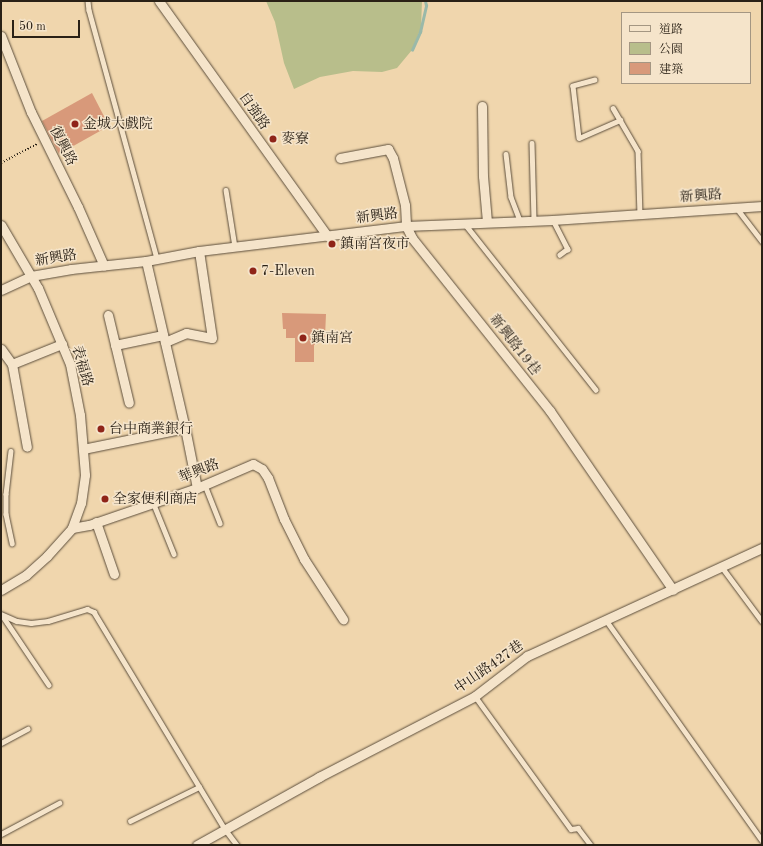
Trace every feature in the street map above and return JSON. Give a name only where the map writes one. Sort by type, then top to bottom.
[{"type":"street","name":"自強路","points":[[159,1],[327,236]]},
{"type":"street","name":"復興路","points":[[1,36],[30,112],[78,207],[104,266]]},
{"type":"street","points":[[482,106],[483,176],[487,222]]},
{"type":"street","name":"新興路19巷","points":[[340,158],[388,149],[393,158],[405,205],[406,226],[412,238],[550,411],[673,590]]},
{"type":"street","name":"新興路","points":[[1,290],[30,276],[199,251],[406,226],[553,220],[762,206]]},
{"type":"street","name":"表福路","points":[[1,225],[38,288],[62,344],[71,371],[80,415],[85,475],[81,503],[72,528]]},
{"type":"street","points":[[115,345],[164,338],[186,333],[212,338],[199,251]]},
{"type":"street","points":[[146,260],[185,428],[201,486]]},
{"type":"street","points":[[108,315],[129,403]]},
{"type":"street","points":[[12,364],[62,344]]},
{"type":"street","points":[[1,349],[12,364],[27,447]]},
{"type":"street","points":[[83,449],[185,428]]},
{"type":"street","name":"華興路","points":[[72,528],[96,522],[201,486],[253,464],[262,469],[268,478],[284,519],[304,559],[343,619]]},
{"type":"street","points":[[96,522],[114,574]]},
{"type":"street","points":[[1,590],[26,575],[47,556],[72,528]]},
{"type":"street","name":"中山路427巷","points":[[197,845],[319,777],[475,696],[527,656],[762,548]]},
{"type":"lane","points":[[88,1],[89,10],[157,258]]},
{"type":"lane","points":[[595,80],[574,86],[578,138],[620,120]]},
{"type":"lane","points":[[613,108],[638,151],[640,214]]},
{"type":"lane","points":[[532,143],[534,220]]},
{"type":"lane","points":[[506,154],[511,197],[520,221]]},
{"type":"lane","points":[[226,190],[235,247]]},
{"type":"lane","points":[[736,208],[762,241]]},
{"type":"lane","points":[[553,220],[568,249],[560,255]]},
{"type":"lane","points":[[465,224],[596,390]]},
{"type":"lane","points":[[11,451],[6,494],[6,514],[12,543]]},
{"type":"lane","points":[[201,486],[220,523]]},
{"type":"lane","points":[[153,502],[174,554]]},
{"type":"lane","points":[[722,567],[762,621]]},
{"type":"lane","points":[[2,614],[17,620],[31,623],[48,621],[87,609],[94,612],[199,787],[225,829],[237,845]]},
{"type":"lane","points":[[2,614],[49,684]]},
{"type":"lane","points":[[605,619],[762,840]]},
{"type":"lane","points":[[475,696],[570,829],[578,828],[591,845]]},
{"type":"lane","points":[[1,744],[27,729]]},
{"type":"lane","points":[[130,821],[199,787]]},
{"type":"lane","points":[[1,834],[59,803]]},
{"type":"path","points":[[1,163],[44,140]]},
{"type":"green space","points":[[266,1],[422,1],[421,28],[412,50],[397,68],[382,72],[353,71],[320,77],[294,89],[284,63],[275,22]]},
{"type":"building","name":"金城大戲院","points":[[92,93],[109,126],[59,154],[42,121]]},
{"type":"building","name":"鎮南宮","points":[[282,313],[326,314],[325,337],[319,337],[319,343],[314,345],[314,362],[295,362],[295,338],[286,338],[286,329],[283,329]]},
{"type":"waterway","points":[[412,50],[420,32],[426,6],[425,1]]},
{"type":"place","name":"金城大戲院","points":[[75,124]]},
{"type":"place","name":"麥寮","points":[[273,139]]},
{"type":"place","name":"鎮南宮夜市","points":[[332,244]]},
{"type":"place","name":"7-Eleven","points":[[253,271]]},
{"type":"place","name":"鎮南宮","points":[[303,338]]},
{"type":"place","name":"台中商業銀行","points":[[101,429]]},
{"type":"place","name":"全家便利商店","points":[[105,499]]}]
